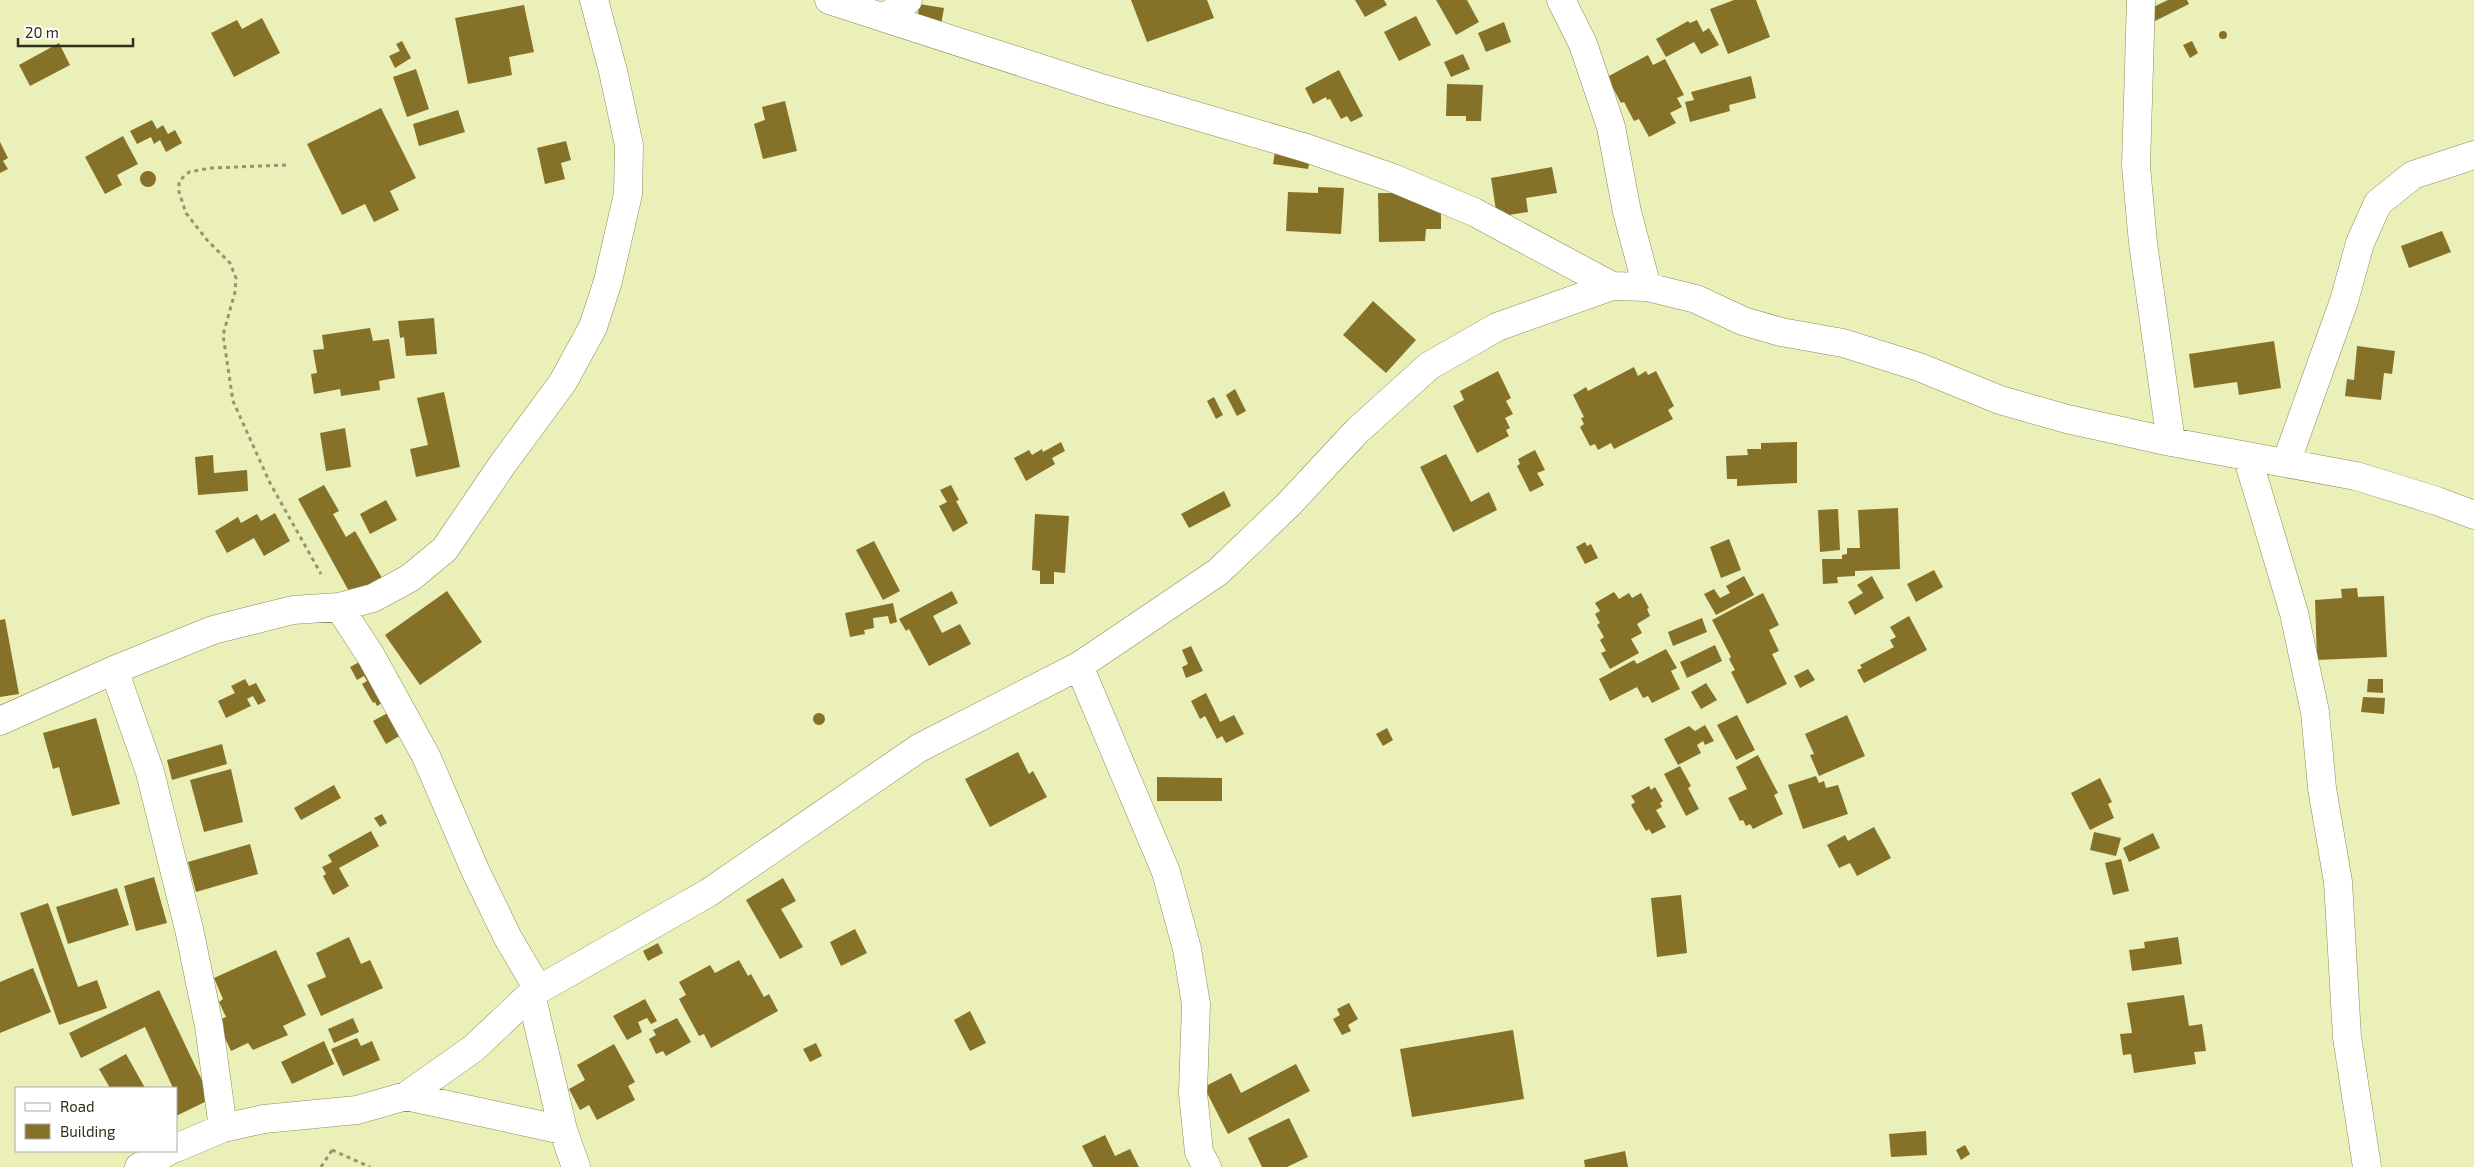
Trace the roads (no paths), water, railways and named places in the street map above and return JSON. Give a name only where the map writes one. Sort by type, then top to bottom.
[{"type":"street","points":[[0,721],[114,670],[213,630],[293,610],[339,607],[373,598],[410,578],[445,549],[502,465],[563,382],[593,327],[608,281],[628,194],[629,145],[613,71],[594,0]]},
{"type":"street","points":[[829,0],[1101,88],[1306,148],[1393,178],[1474,212],[1612,286]]},
{"type":"street","points":[[885,18],[908,0]]},
{"type":"street","points":[[1561,0],[1583,44],[1611,127],[1627,212],[1647,287]]},
{"type":"street","points":[[2142,0],[2136,166],[2143,243],[2171,442]]},
{"type":"street","points":[[2286,463],[2344,300],[2360,243],[2378,203],[2413,174],[2474,155]]},
{"type":"street","points":[[178,1147],[223,1128],[264,1119],[357,1110],[406,1096],[474,1048],[534,992],[708,893],[919,748],[1080,666],[1218,572],[1289,504],[1357,432],[1429,366],[1497,327],[1612,286],[1647,287],[1696,300],[1743,321],[1781,332],[1843,343],[1919,366],[2000,400],[2067,419],[2171,442],[2356,476],[2438,501],[2474,515]]},
{"type":"street","points":[[2247,456],[2294,613],[2315,712],[2322,788],[2338,882],[2347,1037],[2367,1167]]},
{"type":"street","points":[[339,607],[371,656],[426,756],[475,870],[534,992],[563,1130],[576,1167]]},
{"type":"street","points":[[1080,666],[1166,872],[1187,949],[1196,1004],[1193,1093],[1199,1152],[1207,1167]]},
{"type":"street","points":[[114,670],[150,772],[189,929],[209,1026],[223,1128]]},
{"type":"street","points":[[406,1096],[563,1130]]},
{"type":"street","points":[[139,1167],[167,1152]]}]
